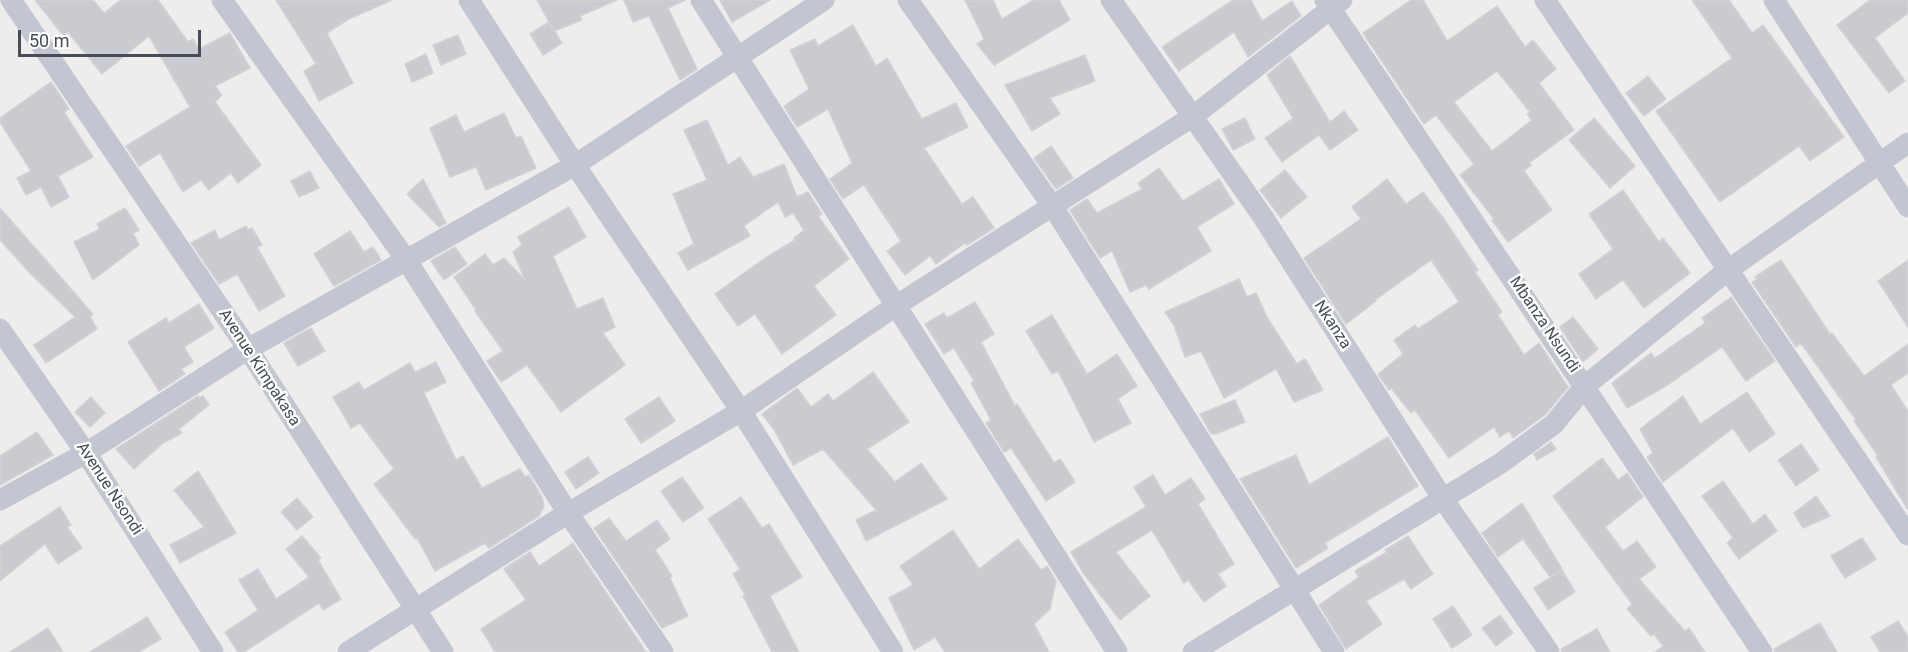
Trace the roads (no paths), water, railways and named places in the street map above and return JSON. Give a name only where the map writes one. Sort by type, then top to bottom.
[{"type":"street","name":"Avenue Kimpakasa","points":[[11,0],[248,349],[443,652]]},
{"type":"street","points":[[222,0],[406,261],[568,513],[663,652]]},
{"type":"street","points":[[469,0],[575,165],[741,411],[893,652]]},
{"type":"street","points":[[701,0],[1118,652]]},
{"type":"street","points":[[0,500],[86,453],[248,349],[575,165],[824,0]]},
{"type":"street","points":[[908,0],[1053,207],[1334,652]]},
{"type":"street","name":"Nkanza","points":[[1111,0],[1263,218],[1443,499],[1549,652]]},
{"type":"street","points":[[1545,0],[1908,535]]},
{"type":"street","points":[[1774,0],[1908,207]]},
{"type":"street","points":[[348,652],[568,513],[741,411],[897,305],[1192,117],[1332,2]]},
{"type":"street","name":"Mbanza Nsundi","points":[[1332,2],[1762,652]]},
{"type":"street","points":[[1193,652],[1501,463],[1554,424],[1585,386],[1728,270],[1908,143]]},
{"type":"street","name":"Avenue Nsondi","points":[[0,329],[86,453],[213,652]]}]
